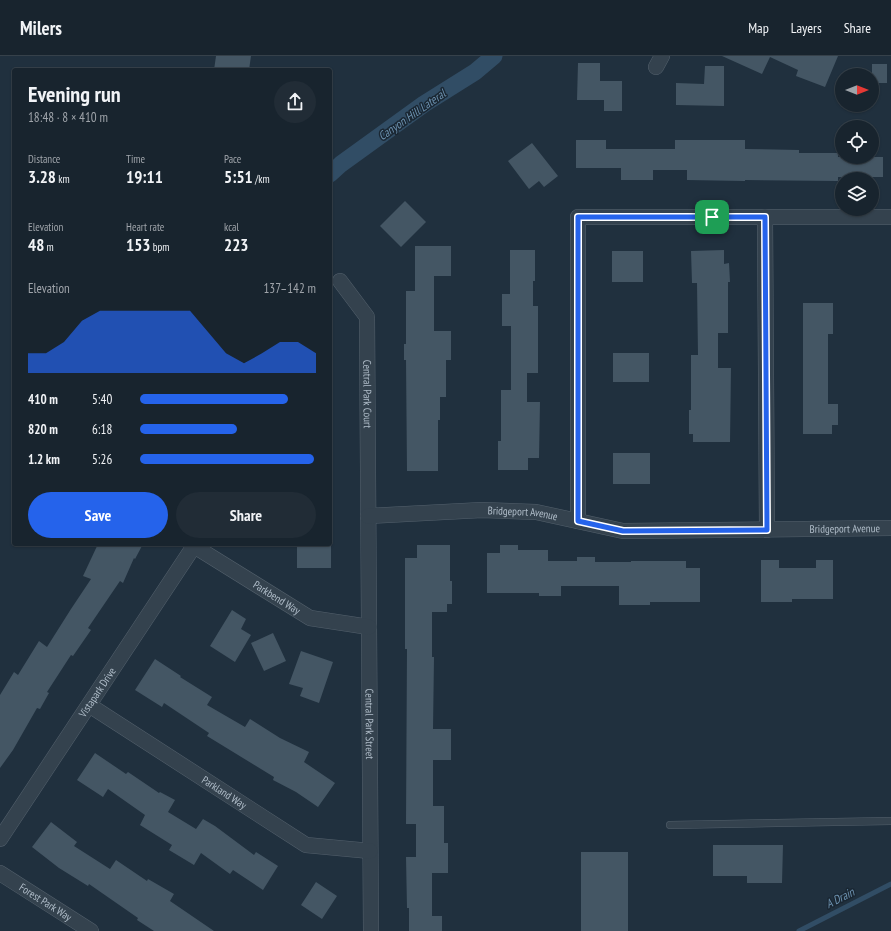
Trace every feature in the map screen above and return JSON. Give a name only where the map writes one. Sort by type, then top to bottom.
[{"type":"street","points":[[578,521],[578,217],[891,217]]},
{"type":"street","points":[[765,217],[767,530]]},
{"type":"street","name":"Central Park Court","points":[[340,281],[367,317],[368,516]]},
{"type":"street","name":"Bridgeport Avenue","points":[[368,516],[482,510],[536,512],[623,531],[891,528]]},
{"type":"street","name":"Central Park Street","points":[[368,516],[371,931]]},
{"type":"street","name":"Parkbend Way","points":[[194,546],[310,618],[369,627]]},
{"type":"street","name":"Vistapark Drive","points":[[0,839],[194,546]]},
{"type":"street","name":"Parkland Way","points":[[89,705],[306,845],[370,851]]},
{"type":"street","name":"Forest Park Way","points":[[0,873],[91,931]]},
{"type":"lane","points":[[670,825],[891,821]]},
{"type":"building","points":[[216,56],[251,56],[249,68],[214,68]]},
{"type":"building","points":[[722,56],[838,56],[825,87],[796,76],[798,70],[770,57],[762,74]]},
{"type":"building","points":[[578,63],[600,63],[600,81],[622,81],[622,111],[604,111],[604,100],[577,100]]},
{"type":"building","points":[[872,64],[887,64],[887,83],[879,83],[879,68],[872,68]]},
{"type":"building","points":[[705,66],[724,66],[724,106],[676,105],[676,83],[704,84]]},
{"type":"building","points":[[576,140],[606,140],[606,149],[675,149],[675,140],[745,140],[745,149],[799,150],[799,153],[835,153],[835,164],[879,164],[879,157],[883,157],[883,177],[879,177],[879,172],[835,172],[835,181],[687,180],[687,170],[653,170],[653,180],[621,180],[621,168],[576,168]]},
{"type":"building","points":[[532,143],[558,176],[544,187],[539,181],[529,189],[508,161]]},
{"type":"building","points":[[405,201],[426,222],[401,247],[380,226]]},
{"type":"building","points":[[415,246],[451,246],[451,276],[434,276],[434,331],[451,331],[451,360],[446,360],[446,397],[440,397],[440,420],[438,420],[438,471],[407,471],[406,360],[404,360],[404,344],[406,344],[406,291],[415,291]]},
{"type":"building","points":[[510,250],[535,250],[533,306],[538,306],[538,373],[527,373],[527,402],[540,402],[539,458],[528,458],[528,470],[498,470],[498,441],[501,441],[501,390],[511,390],[511,326],[502,326],[502,294],[510,294]]},
{"type":"building","points":[[724,250],[724,264],[729,263],[730,282],[728,282],[728,333],[718,333],[718,368],[731,368],[730,442],[693,442],[693,434],[689,434],[689,410],[691,410],[691,355],[698,355],[697,283],[692,283],[691,251]]},
{"type":"building","points":[[612,251],[643,251],[643,282],[612,282]]},
{"type":"building","points":[[803,303],[833,303],[833,334],[828,334],[828,404],[838,404],[838,425],[832,425],[832,434],[803,434]]},
{"type":"building","points":[[613,353],[649,353],[649,382],[613,382]]},
{"type":"building","points":[[613,453],[650,453],[650,484],[613,484]]},
{"type":"building","points":[[417,545],[450,545],[450,581],[452,581],[452,604],[447,604],[447,612],[432,612],[432,657],[434,657],[433,729],[451,729],[451,760],[433,760],[433,806],[444,806],[444,843],[448,843],[448,873],[432,873],[432,916],[442,916],[442,931],[409,931],[409,908],[407,908],[406,857],[416,857],[416,824],[406,824],[407,649],[405,649],[405,558],[417,558]]},
{"type":"building","points":[[500,545],[518,545],[518,550],[548,550],[548,561],[577,561],[577,557],[595,557],[595,562],[686,561],[686,568],[700,568],[700,602],[650,602],[650,605],[619,605],[619,586],[561,586],[561,596],[539,596],[539,593],[487,593],[487,553],[500,553]]},
{"type":"building","points":[[97,546],[142,546],[135,559],[134,558],[123,583],[120,581],[88,628],[91,630],[73,656],[71,655],[47,692],[49,693],[40,709],[37,708],[13,750],[0,768],[0,695],[14,672],[18,675],[39,641],[47,647],[91,579],[83,576]]},
{"type":"building","points":[[297,546],[331,546],[331,568],[297,568]]},
{"type":"building","points":[[761,560],[779,560],[779,568],[816,568],[816,560],[833,560],[833,599],[792,599],[792,602],[761,602]]},
{"type":"building","points":[[232,610],[246,619],[241,629],[251,635],[235,662],[210,646]]},
{"type":"building","points":[[273,633],[286,661],[264,671],[251,643]]},
{"type":"building","points":[[301,651],[333,662],[319,703],[300,696],[303,688],[289,684]]},
{"type":"building","points":[[155,659],[212,697],[207,705],[245,727],[250,719],[280,738],[309,752],[304,762],[335,783],[318,807],[296,792],[273,780],[274,777],[207,736],[209,733],[164,703],[162,707],[135,690]]},
{"type":"building","points":[[95,753],[126,774],[128,772],[159,793],[160,792],[175,800],[168,812],[196,829],[203,819],[215,826],[254,855],[256,852],[278,866],[263,890],[233,870],[230,874],[201,853],[194,865],[169,850],[172,845],[140,825],[145,815],[108,789],[103,797],[77,780]]},
{"type":"building","points":[[51,822],[77,842],[74,846],[110,869],[116,860],[147,881],[148,879],[174,894],[170,901],[214,931],[154,931],[89,884],[88,886],[59,868],[32,847]]},
{"type":"building","points":[[713,845],[783,845],[782,883],[747,883],[747,876],[713,876]]},
{"type":"building","points":[[581,852],[628,852],[628,931],[581,931]]},
{"type":"building","points":[[316,882],[337,896],[322,919],[301,905]]},
{"type":"waterway","name":"Canyon Hill Lateral","points":[[332,172],[341,164],[424,104],[475,72],[494,56]]},
{"type":"waterway","name":"A Drain","points":[[799,931],[891,884]]},
{"type":"route","points":[[578,217],[712,217],[765,217],[767,530],[623,531],[578,521],[578,217]]}]
